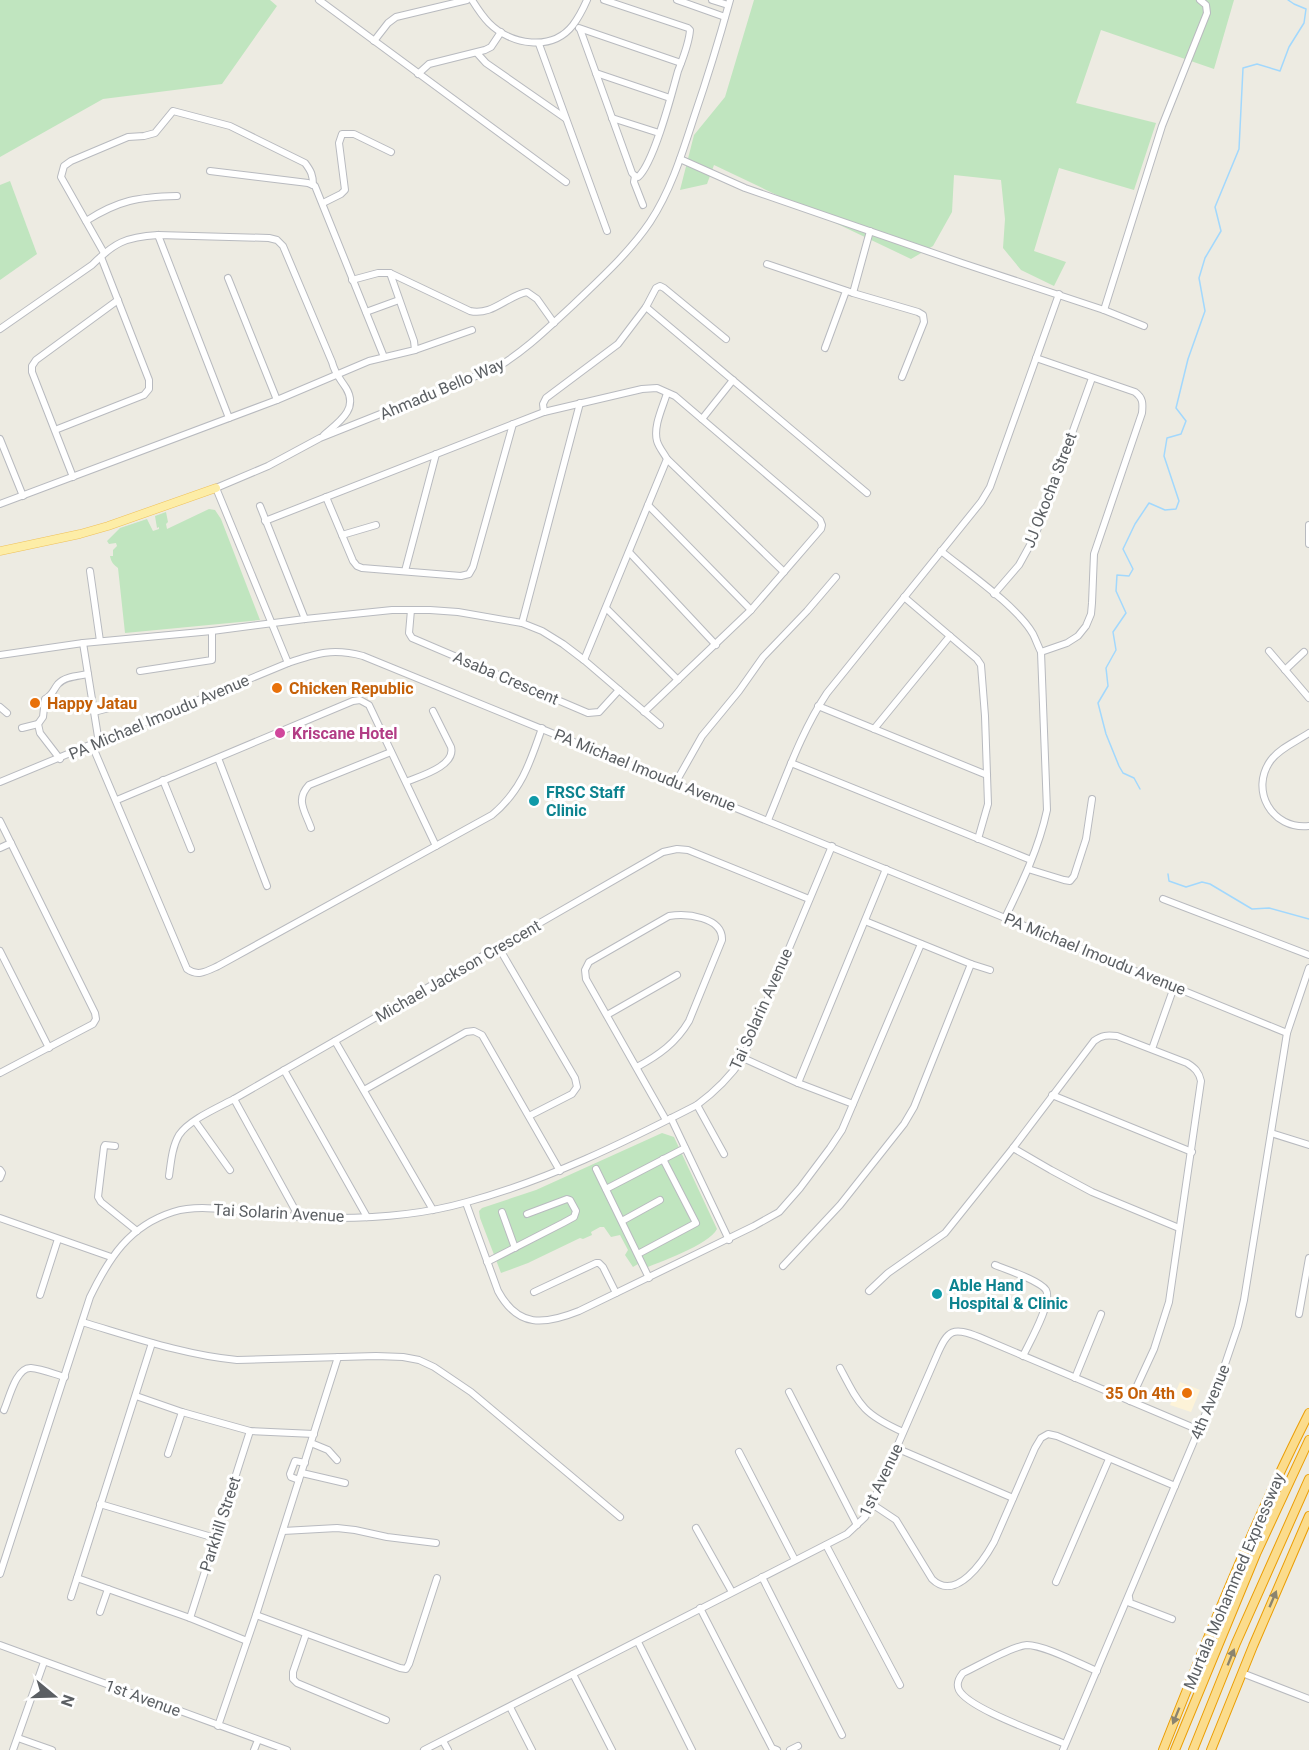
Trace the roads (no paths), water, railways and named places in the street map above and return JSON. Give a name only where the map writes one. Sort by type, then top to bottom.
[{"type":"highway","name":"Murtala Mohammed Expressway","points":[[1163,1750],[1249,1541],[1309,1413]]},
{"type":"highway","name":"Murtala Mohammed Expressway","points":[[1175,1750],[1248,1574],[1309,1440]]},
{"type":"highway","name":"Murtala Mohammed Expressway","points":[[1193,1750],[1236,1643],[1309,1479]]},
{"type":"highway","points":[[1211,1750],[1309,1516]]},
{"type":"main road","name":"Ahmadu Bello Way","points":[[0,551],[108,526],[216,488]]},
{"type":"street","points":[[319,0],[566,182]]},
{"type":"street","points":[[330,8],[335,0]]},
{"type":"street","points":[[374,41],[396,16],[467,0]]},
{"type":"street","points":[[472,0],[489,23],[501,32],[516,39],[539,44],[557,38],[572,26],[587,0]]},
{"type":"street","points":[[604,0],[690,30],[659,133],[642,174],[635,176]]},
{"type":"street","points":[[677,0],[725,17]]},
{"type":"street","points":[[705,10],[710,0],[729,3]]},
{"type":"street","points":[[1104,310],[1162,126],[1207,13],[1206,5],[1200,0]]},
{"type":"street","name":"Ahmadu Bello Way","points":[[216,488],[268,466],[320,438],[496,368],[516,357],[554,323],[610,270],[649,223],[672,182],[729,3]]},
{"type":"street","points":[[572,26],[681,63]]},
{"type":"street","points":[[580,29],[635,176],[634,182],[643,205]]},
{"type":"street","points":[[418,74],[429,64],[477,53],[491,47],[501,32]]},
{"type":"street","points":[[539,44],[607,231]]},
{"type":"street","points":[[477,53],[486,63],[566,119]]},
{"type":"street","points":[[596,73],[670,98]]},
{"type":"street","points":[[55,430],[144,395],[149,388],[103,255],[61,177],[64,166],[118,140],[155,133],[172,111],[230,126],[304,163],[311,171],[313,185]]},
{"type":"street","points":[[612,118],[659,133]]},
{"type":"street","points":[[323,203],[345,190],[339,143],[342,135],[354,134],[391,152]]},
{"type":"street","points":[[680,159],[745,188],[972,267],[1059,294],[1144,326]]},
{"type":"street","points":[[210,171],[308,183],[317,189],[384,357]]},
{"type":"street","points":[[86,221],[118,203],[151,196],[177,196]]},
{"type":"street","points":[[825,348],[849,292],[870,231]]},
{"type":"street","points":[[158,235],[229,418]]},
{"type":"street","points":[[0,328],[92,266],[120,242],[158,235],[277,240],[281,243],[332,362],[335,375],[351,396],[350,408],[340,421],[320,438]]},
{"type":"street","points":[[767,264],[923,315],[924,322],[902,377]]},
{"type":"street","points":[[352,280],[378,273],[390,273],[460,307],[479,313],[487,312],[527,292],[537,299],[554,323]]},
{"type":"street","points":[[390,273],[414,341],[415,350]]},
{"type":"street","points":[[228,278],[277,400]]},
{"type":"street","points":[[544,412],[543,404],[546,398],[618,344],[656,288],[660,286],[726,339]]},
{"type":"street","points":[[768,820],[791,763],[826,693],[981,502],[990,487],[1059,294]]},
{"type":"street","points":[[73,477],[32,372],[32,366],[36,360],[118,300]]},
{"type":"street","points":[[366,312],[399,300]]},
{"type":"street","points":[[645,307],[867,494]]},
{"type":"street","points":[[0,504],[277,400],[369,360],[415,350],[472,330]]},
{"type":"street","points":[[1036,358],[1135,392],[1141,397],[1142,413],[1094,554],[1091,614],[1086,626],[1078,636],[1067,643],[1041,652]]},
{"type":"street","name":"JJ Okocha Street","points":[[994,594],[1019,565],[1035,536],[1092,378]]},
{"type":"street","points":[[702,419],[733,380]]},
{"type":"street","points":[[265,521],[544,412],[642,389],[657,388],[667,393],[680,400],[820,520],[822,525],[751,610],[645,712]]},
{"type":"street","points":[[667,393],[656,434],[660,448],[668,459],[784,572]]},
{"type":"street","points":[[522,623],[580,403]]},
{"type":"street","points":[[327,497],[357,566],[461,576],[469,574],[473,567],[513,424]]},
{"type":"street","points":[[0,439],[23,496]]},
{"type":"street","points":[[405,571],[436,454]]},
{"type":"street","points":[[584,660],[668,459]]},
{"type":"street","points":[[216,488],[288,663]]},
{"type":"street","points":[[648,505],[751,610]]},
{"type":"street","points":[[260,506],[305,619]]},
{"type":"street","points":[[342,535],[376,525]]},
{"type":"street","points":[[1309,525],[1309,544]]},
{"type":"street","points":[[941,551],[1026,623],[1041,652],[1047,810],[1028,868],[1005,918]]},
{"type":"street","points":[[629,552],[716,645]]},
{"type":"street","points":[[90,571],[100,641]]},
{"type":"street","points":[[676,782],[702,736],[763,657],[836,577]]},
{"type":"street","points":[[904,597],[977,659],[982,672],[988,804],[978,838]]},
{"type":"street","points":[[606,608],[678,680]]},
{"type":"street","points":[[0,655],[100,641],[212,631],[392,610],[458,612],[522,623],[542,631],[584,660],[660,725]]},
{"type":"street","name":"Asaba Crescent","points":[[411,610],[409,633],[412,638],[588,713],[600,712],[619,690]]},
{"type":"street","points":[[141,671],[212,660],[212,631]]},
{"type":"street","points":[[874,729],[950,636]]},
{"type":"street","points":[[83,643],[94,712],[95,744],[187,969],[196,974],[218,966],[492,815],[515,792],[525,774],[542,728]]},
{"type":"street","points":[[1269,651],[1309,698]]},
{"type":"street","name":"PA Michael Imoudu Avenue","points":[[0,782],[288,663],[316,653],[347,652],[363,656],[676,782],[1287,1033]]},
{"type":"street","points":[[1285,670],[1304,652]]},
{"type":"street","points":[[22,728],[38,724],[43,717],[45,699],[51,696],[59,683],[64,679],[88,674]]},
{"type":"street","points":[[117,800],[360,700],[369,705],[436,846]]},
{"type":"street","points":[[818,706],[987,775]]},
{"type":"street","points":[[0,707],[8,713]]},
{"type":"street","points":[[94,712],[113,707]]},
{"type":"street","points":[[406,782],[445,764],[453,752],[433,711]]},
{"type":"street","points":[[38,724],[40,733],[60,759]]},
{"type":"street","points":[[1309,734],[1272,759],[1265,770],[1263,794],[1273,814],[1289,825],[1309,826]]},
{"type":"street","points":[[311,828],[301,800],[303,792],[309,785],[391,752]]},
{"type":"street","points":[[218,758],[267,886]]},
{"type":"street","points":[[791,763],[1031,860]]},
{"type":"street","points":[[163,780],[191,849]]},
{"type":"street","points":[[1028,868],[1070,881],[1074,876],[1086,838],[1092,799]]},
{"type":"street","points":[[0,821],[96,1013],[93,1024],[0,1073]]},
{"type":"street","points":[[0,848],[11,843]]},
{"type":"street","name":"Tai Solarin Avenue","points":[[0,1574],[90,1297],[111,1257],[137,1231],[160,1217],[176,1211],[194,1209],[219,1209],[299,1217],[367,1217],[433,1210],[466,1203],[560,1171],[697,1105],[714,1093],[730,1077],[743,1058],[832,846]]},
{"type":"street","name":"Michael Jackson Crescent","points":[[195,1121],[663,852],[676,849],[687,850],[809,899]]},
{"type":"street","points":[[798,1083],[886,868]]},
{"type":"street","points":[[1163,899],[1309,955]]},
{"type":"street","points":[[637,1067],[669,1047],[682,1033],[722,940],[723,932],[719,927],[692,915],[669,916],[589,962],[585,970],[586,979],[637,1067],[669,1119],[685,1148],[729,1240]]},
{"type":"street","points":[[865,921],[990,970]]},
{"type":"street","points":[[466,1203],[498,1291],[505,1304],[522,1317],[547,1322],[563,1318],[649,1278],[729,1240],[780,1212],[842,1130],[921,944]]},
{"type":"street","points":[[499,948],[575,1078],[577,1087],[572,1094],[529,1116]]},
{"type":"street","points":[[0,951],[49,1048]]},
{"type":"street","points":[[783,1266],[840,1205],[904,1124],[914,1107],[971,964]]},
{"type":"street","name":"4th Avenue","points":[[1064,1747],[1219,1382],[1238,1326],[1287,1033],[1309,968]]},
{"type":"street","points":[[607,1015],[677,975]]},
{"type":"street","points":[[1152,1049],[1174,987]]},
{"type":"street","points":[[364,1090],[466,1032],[474,1031],[482,1035],[560,1171]]},
{"type":"street","points":[[869,1291],[888,1273],[945,1233],[1094,1041],[1101,1036],[1117,1036],[1187,1063],[1195,1068],[1201,1081],[1169,1302],[1154,1349],[1130,1401]]},
{"type":"street","points":[[336,1041],[433,1210]]},
{"type":"street","points":[[743,1058],[798,1083],[853,1104]]},
{"type":"street","points":[[284,1070],[367,1217]]},
{"type":"street","points":[[1052,1095],[1192,1152]]},
{"type":"street","points":[[234,1099],[299,1217]]},
{"type":"street","points":[[697,1105],[724,1154]]},
{"type":"street","points":[[169,1176],[173,1151],[179,1136],[187,1126],[195,1121],[230,1170]]},
{"type":"street","points":[[1271,1133],[1309,1145]]},
{"type":"street","points":[[115,1146],[104,1147],[98,1197],[137,1231]]},
{"type":"street","points":[[606,1189],[685,1148]]},
{"type":"street","points":[[1013,1148],[1092,1192],[1179,1228]]},
{"type":"street","points":[[638,1254],[696,1223],[663,1159]]},
{"type":"street","points":[[596,1169],[649,1278]]},
{"type":"street","points":[[0,1170],[2,1173],[0,1178]]},
{"type":"street","points":[[488,1263],[574,1217],[576,1211],[567,1199],[527,1214]]},
{"type":"street","points":[[622,1221],[660,1200]]},
{"type":"street","points":[[502,1212],[515,1248]]},
{"type":"street","points":[[0,1218],[111,1257]]},
{"type":"street","points":[[40,1295],[58,1239]]},
{"type":"street","points":[[1299,1314],[1309,1257]]},
{"type":"street","points":[[534,1292],[599,1263],[616,1293]]},
{"type":"street","points":[[995,1264],[1036,1282],[1048,1293],[1044,1311],[1023,1356]]},
{"type":"street","points":[[1075,1378],[1101,1314]]},
{"type":"street","points":[[82,1322],[194,1354],[237,1360],[376,1356],[419,1360],[434,1367],[471,1392],[620,1517]]},
{"type":"street","name":"1st Avenue","points":[[424,1750],[847,1534],[865,1517],[943,1340],[957,1330],[967,1332],[1199,1430]]},
{"type":"street","points":[[71,1598],[152,1342]]},
{"type":"street","points":[[218,1726],[256,1615],[338,1357]]},
{"type":"street","points":[[4,1410],[17,1377],[23,1369],[30,1368],[64,1377]]},
{"type":"street","points":[[840,1368],[857,1401],[865,1410],[876,1419],[903,1432]]},
{"type":"street","points":[[789,1392],[857,1526]]},
{"type":"street","points":[[136,1396],[250,1431],[314,1434]]},
{"type":"street","points":[[168,1454],[182,1412]]},
{"type":"street","name":"Parkhill Street","points":[[190,1618],[250,1431]]},
{"type":"street","points":[[872,1504],[896,1520],[932,1579],[948,1587],[962,1580],[986,1555],[994,1542],[1035,1448],[1041,1438],[1048,1434],[1175,1486]]},
{"type":"street","points":[[311,1443],[328,1450],[337,1460]]},
{"type":"street","points":[[896,1448],[1013,1498]]},
{"type":"street","points":[[740,1452],[795,1560]]},
{"type":"street","points":[[1056,1582],[1109,1459]]},
{"type":"street","points":[[305,1463],[294,1462],[290,1476],[345,1483]]},
{"type":"street","points":[[100,1503],[215,1538]]},
{"type":"street","points":[[283,1531],[337,1528],[436,1543]]},
{"type":"street","points":[[696,1528],[732,1592]]},
{"type":"street","points":[[826,1545],[900,1685]]},
{"type":"street","points":[[762,1577],[842,1735]]},
{"type":"street","points":[[77,1578],[247,1641]]},
{"type":"street","points":[[256,1615],[405,1669],[409,1664],[436,1578]]},
{"type":"street","points":[[100,1612],[108,1589]]},
{"type":"street","points":[[1129,1596],[1130,1603],[1172,1619]]},
{"type":"street","points":[[700,1608],[772,1748],[777,1750]]},
{"type":"street","points":[[306,1634],[293,1672],[293,1679],[297,1683],[386,1720]]},
{"type":"street","points":[[638,1642],[692,1750]]},
{"type":"street","name":"1st Avenue","points":[[0,1645],[287,1750]]},
{"type":"street","points":[[1064,1747],[972,1703],[959,1691],[958,1678],[963,1673],[1014,1648],[1026,1645],[1039,1647],[1097,1671]]},
{"type":"street","points":[[13,1750],[44,1662]]},
{"type":"street","points":[[1242,1673],[1309,1699]]},
{"type":"street","points":[[573,1674],[612,1750]]},
{"type":"street","points":[[510,1707],[532,1750]]},
{"type":"street","points":[[18,1737],[52,1750]]},
{"type":"street","points":[[254,1750],[258,1740]]},
{"type":"street","points":[[443,1741],[448,1750]]},
{"type":"street","points":[[790,1750],[798,1746]]},
{"type":"waterway","points":[[1140,789],[1134,778],[1123,773],[1119,766],[1106,734],[1098,703],[1108,686],[1106,668],[1116,650],[1113,632],[1126,613],[1116,591],[1117,575],[1129,576],[1133,569],[1123,549],[1135,524],[1149,503],[1165,510],[1176,509],[1179,501],[1164,456],[1167,438],[1181,434],[1186,421],[1176,408],[1188,359],[1205,311],[1199,278],[1205,258],[1221,231],[1215,207],[1239,149],[1243,68],[1257,64],[1280,71],[1289,47],[1304,23],[1306,9],[1288,0]]},
{"type":"waterway","points":[[1168,874],[1169,881],[1186,887],[1202,882],[1210,884],[1252,909],[1269,908],[1309,919]]},
{"type":"place","name":"Chicken Republic","points":[[277,688]]},
{"type":"place","name":"Happy Jatau","points":[[35,703]]},
{"type":"place","name":"Kriscane Hotel","points":[[280,733]]},
{"type":"place","name":"FRSC Staff Clinic","points":[[534,801]]},
{"type":"place","name":"Able Hand Hospital & Clinic","points":[[937,1294]]},
{"type":"place","name":"35 On 4th","points":[[1187,1393]]}]
